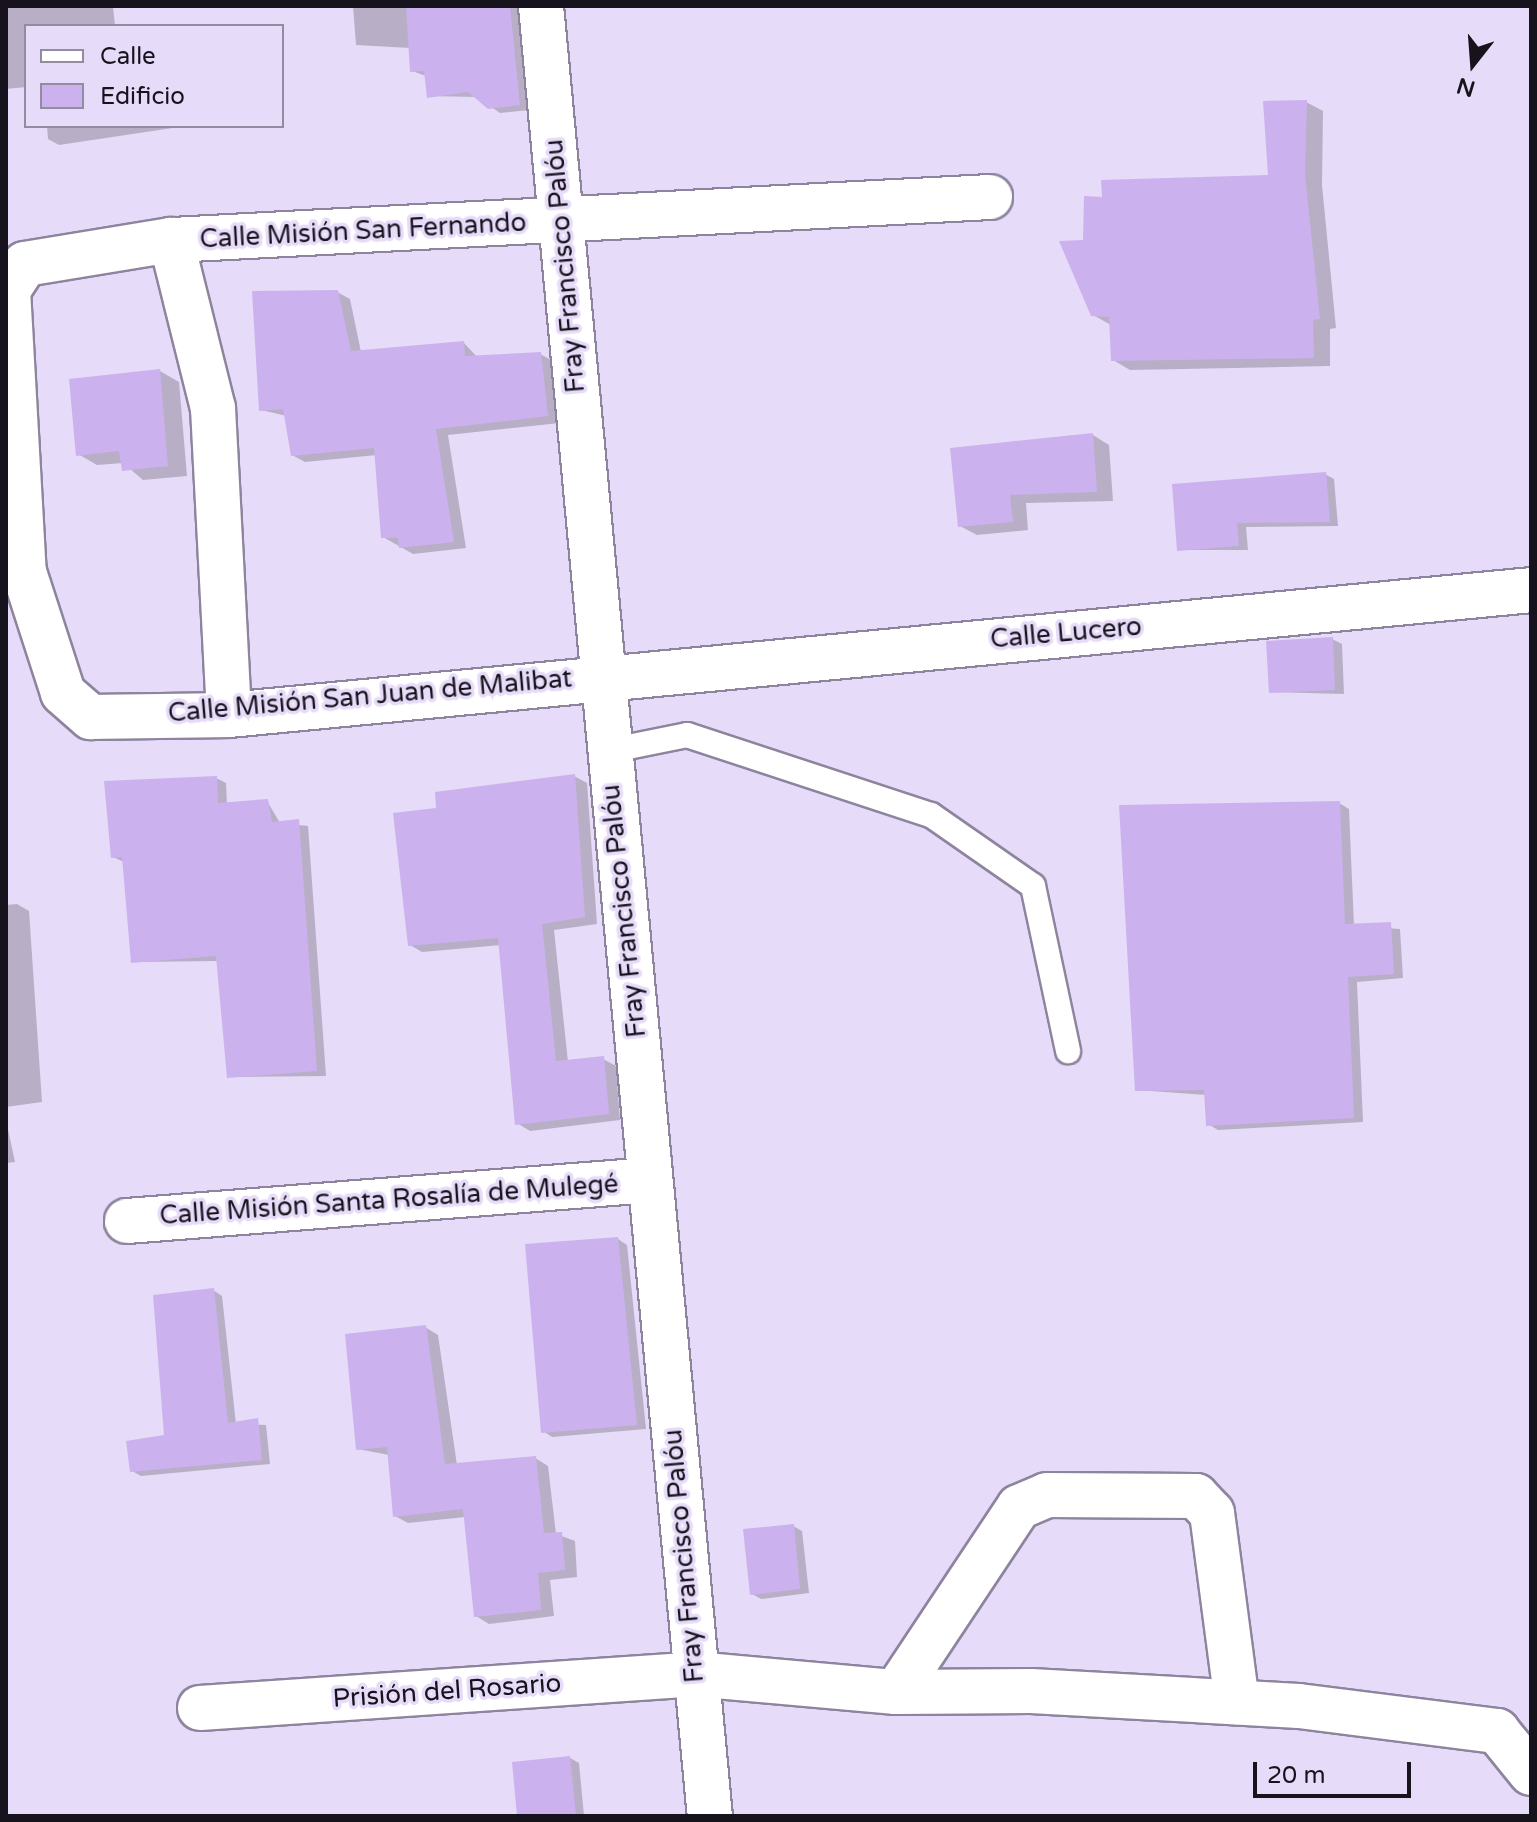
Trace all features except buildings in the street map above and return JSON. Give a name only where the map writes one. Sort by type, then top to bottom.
[{"type":"street","name":"Fray Francisco Palóu","points":[[541,6],[694,1674],[710,1816]]},
{"type":"street","name":"Calle Misión San Fernando","points":[[91,717],[63,693],[24,572],[8,290],[25,264],[171,240],[562,222],[990,197]]},
{"type":"street","points":[[171,240],[213,408],[229,715]]},
{"type":"street","name":"Calle Lucero","points":[[601,675],[1531,590]]},
{"type":"street","name":"Calle Misión San Juan de Malibat","points":[[91,717],[229,715],[601,675]]},
{"type":"street","name":"Calle Misión Santa Rosalía de Mulegé","points":[[127,1221],[650,1180]]},
{"type":"street","points":[[896,1692],[1019,1507],[1047,1495],[1196,1496],[1212,1513],[1237,1702]]},
{"type":"street","name":"Prisión del Rosario","points":[[200,1708],[694,1674],[896,1692],[1237,1702],[1497,1731],[1531,1773]]},
{"type":"lane","points":[[608,751],[687,735],[931,815],[1033,886],[1068,1051]]}]
